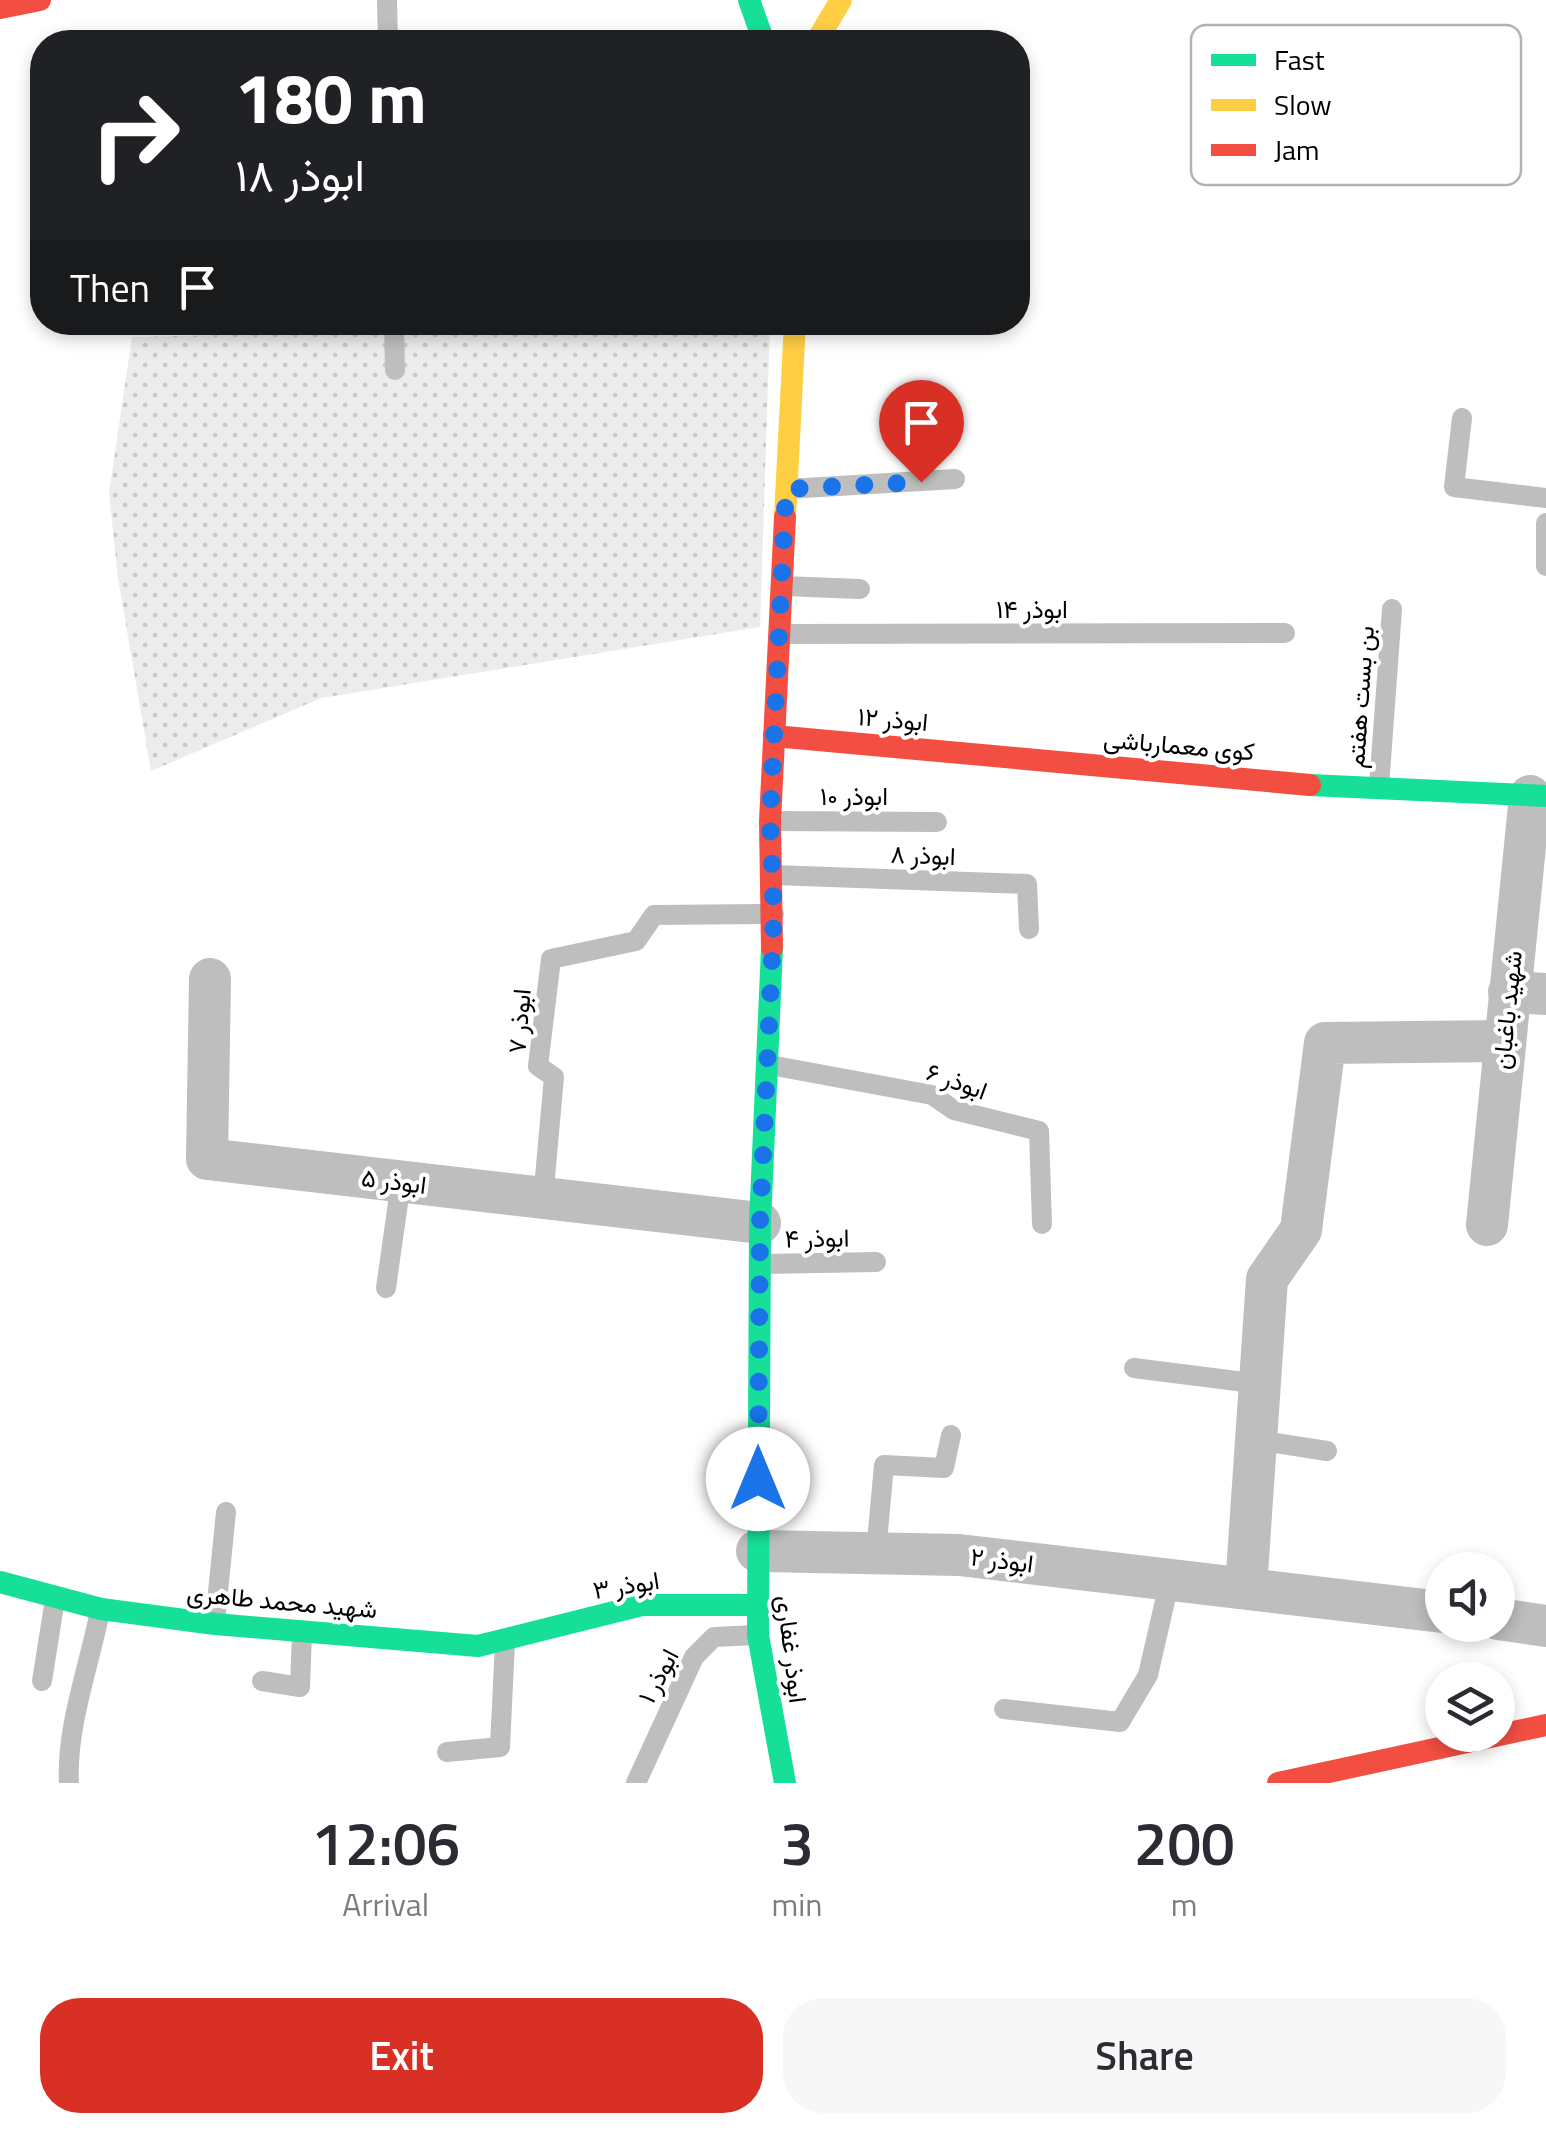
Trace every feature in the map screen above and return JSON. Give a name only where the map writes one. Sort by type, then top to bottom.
[{"type":"street","points":[[0,8],[36,0]]},
{"type":"street","points":[[749,0],[760,30]]},
{"type":"street","points":[[823,30],[841,0]]},
{"type":"street","name":"ابوذر غفاری","points":[[785,1783],[758,1635],[757,1551],[760,1244],[774,914],[770,821],[794,335]]},
{"type":"street","name":"ابوذر ۱۲","points":[[774,736],[1008,757]]},
{"type":"street","name":"کوی معمارباشی","points":[[1008,757],[1344,788],[1538,796]]},
{"type":"street","name":"شهید باغبان","points":[[1487,1225],[1503,1041],[1527,993],[1538,796]]},
{"type":"street","name":"ابوذر ۵","points":[[210,979],[207,1160],[543,1198],[760,1244]]},
{"type":"street","points":[[1246,1588],[1267,1279],[1301,1230],[1325,1043],[1503,1041]]},
{"type":"street","name":"ابوذر ۲","points":[[757,1551],[959,1555],[1425,1610]]},
{"type":"street","name":"شهید محمد طاهری","points":[[0,1582],[101,1609],[214,1624],[478,1646],[505,1639]]},
{"type":"street","name":"ابوذر ۳","points":[[505,1639],[582,1629],[642,1605],[757,1605]]},
{"type":"street","points":[[1515,1622],[1546,1626]]},
{"type":"street","points":[[756,1746],[758,1635]]},
{"type":"street","points":[[1278,1783],[1370,1773],[1546,1725]]},
{"type":"lane","points":[[387,0],[388,30]]},
{"type":"lane","points":[[394,335],[395,370]]},
{"type":"lane","points":[[1462,418],[1454,487],[1546,498]]},
{"type":"lane","points":[[786,489],[955,480]]},
{"type":"lane","points":[[1546,523],[1546,566]]},
{"type":"lane","points":[[781,586],[860,589]]},
{"type":"lane","name":"بن بست هفتم","points":[[1378,790],[1392,609]]},
{"type":"lane","name":"ابوذر ۱۴","points":[[778,634],[1285,633]]},
{"type":"lane","name":"ابوذر ۱۰","points":[[770,821],[937,822]]},
{"type":"lane","name":"ابوذر ۸","points":[[772,875],[1028,884],[1029,929]]},
{"type":"lane","name":"ابوذر ۷","points":[[543,1198],[554,1077],[538,1066],[550,959],[636,941],[654,915],[774,914]]},
{"type":"lane","name":"ابوذر ۶","points":[[767,1064],[932,1094],[954,1110],[1039,1131],[1042,1224]]},
{"type":"lane","points":[[386,1288],[401,1182]]},
{"type":"lane","name":"ابوذر ۴","points":[[760,1244],[876,1262]]},
{"type":"lane","points":[[1134,1368],[1260,1384]]},
{"type":"lane","points":[[876,1553],[884,1465],[944,1468],[951,1435]]},
{"type":"lane","points":[[1257,1440],[1326,1451]]},
{"type":"lane","points":[[214,1624],[226,1512]]},
{"type":"lane","points":[[1004,1709],[1120,1722],[1148,1675],[1170,1579]]},
{"type":"lane","points":[[42,1681],[56,1598]]},
{"type":"lane","points":[[70,1783],[67,1744],[86,1688],[101,1609]]},
{"type":"lane","points":[[262,1681],[300,1688],[302,1631]]},
{"type":"lane","name":"ابوذر ۱","points":[[636,1783],[694,1657],[714,1637],[758,1635]]},
{"type":"lane","points":[[447,1752],[500,1746],[505,1639]]},
{"type":"shaded area","points":[[770,335],[760,627],[321,698],[151,771],[118,578],[109,493],[132,337]]},
{"type":"traffic: fast","points":[[749,0],[760,30]]},
{"type":"traffic: fast","points":[[1310,785],[1546,796]]},
{"type":"traffic: fast","points":[[772,948],[760,1223],[758,1635],[785,1783]]},
{"type":"traffic: fast","points":[[0,1582],[101,1609],[215,1624],[478,1646],[642,1605],[757,1605]]},
{"type":"traffic: slow","points":[[823,30],[841,0]]},
{"type":"traffic: slow","points":[[785,517],[794,335]]},
{"type":"traffic: jam","points":[[0,8],[40,0]]},
{"type":"traffic: jam","points":[[772,948],[770,821],[785,517]]},
{"type":"traffic: jam","points":[[774,736],[1310,785]]},
{"type":"traffic: jam","points":[[1278,1783],[1546,1725]]},
{"type":"route","points":[[758,1479],[760,1223],[774,914],[770,821],[786,489],[921,482]]}]
